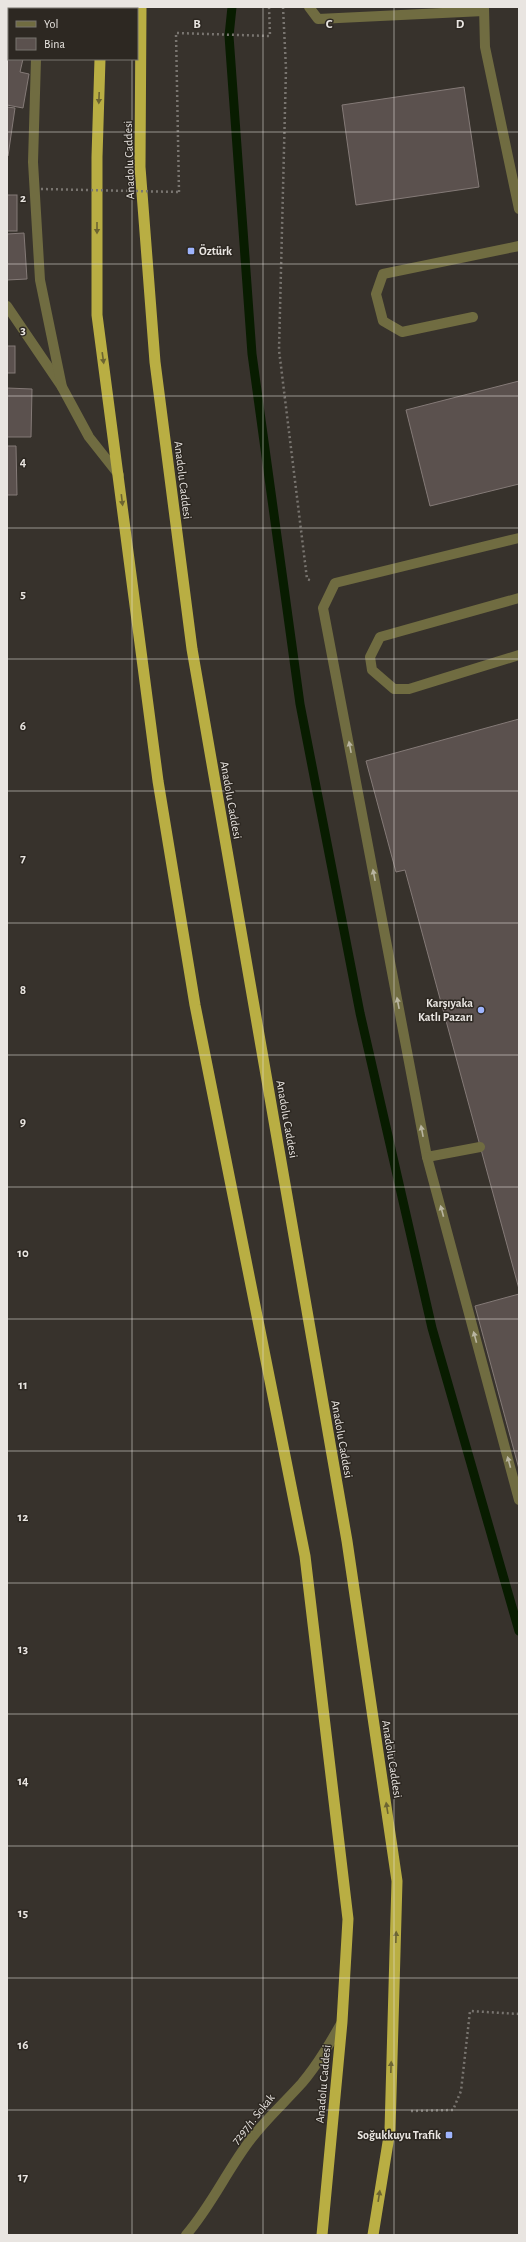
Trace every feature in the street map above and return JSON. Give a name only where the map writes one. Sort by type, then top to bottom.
[{"type":"highway","name":"Anadolu Caddesi","points":[[141,7],[140,167],[155,362],[192,650],[347,1541],[397,1881],[390,2130],[373,2235]]},
{"type":"highway","name":"Anadolu Caddesi","points":[[100,60],[97,157],[97,315],[158,781],[191,982],[305,1556],[348,1919],[342,2022],[322,2235]]},
{"type":"street","points":[[308,7],[318,19],[484,9],[485,47],[519,209]]},
{"type":"street","points":[[36,60],[33,162],[40,280],[62,387]]},
{"type":"street","points":[[473,317],[402,332],[383,320],[376,294],[383,274],[519,246]]},
{"type":"street","points":[[7,306],[62,387],[89,437],[119,475]]},
{"type":"street","points":[[519,538],[335,583],[323,608],[428,1157],[519,1500]]},
{"type":"street","points":[[519,598],[380,637],[370,657],[372,670],[394,689],[409,689],[519,655]]},
{"type":"street","points":[[428,1157],[480,1147]]},
{"type":"street","name":"7297/1. Sokak","points":[[186,2235],[200,2219],[250,2141],[270,2115],[301,2083],[323,2056],[342,2022]]},
{"type":"path","points":[[41,189],[179,192],[176,33],[270,36],[269,7]]},
{"type":"path","points":[[283,7],[286,69],[279,350],[307,579],[332,590]]},
{"type":"path","points":[[390,2112],[452,2110],[461,2092],[470,2011],[483,2010],[519,2014]]},
{"type":"building","points":[[7,50],[8,60],[23,60],[20,72],[29,74],[23,108],[7,105]]},
{"type":"building","points":[[464,87],[479,187],[356,205],[342,105]]},
{"type":"building","points":[[7,107],[15,108],[8,156],[7,155]]},
{"type":"building","points":[[7,195],[17,195],[17,231],[7,231]]},
{"type":"building","points":[[24,233],[27,279],[7,280],[7,234]]},
{"type":"building","points":[[7,346],[15,346],[15,373],[7,373]]},
{"type":"building","points":[[519,381],[519,484],[430,506],[406,410]]},
{"type":"building","points":[[7,388],[32,389],[31,437],[7,437]]},
{"type":"building","points":[[7,446],[16,446],[17,495],[7,495]]},
{"type":"building","name":"Karşıyaka Katlı Pazarı","points":[[519,719],[519,1289],[405,870],[396,872],[366,761]]},
{"type":"building","points":[[519,1294],[519,1469],[475,1306]]},
{"type":"waterway","points":[[232,7],[229,36],[252,354],[300,704],[360,1013],[432,1328],[519,1631]]},
{"type":"place","name":"Öztürk","points":[[191,251]]},
{"type":"place","name":"Karşıyaka Katlı Pazarı","points":[[481,1010]]},
{"type":"place","name":"Soğukkuyu Trafik","points":[[449,2135]]}]
